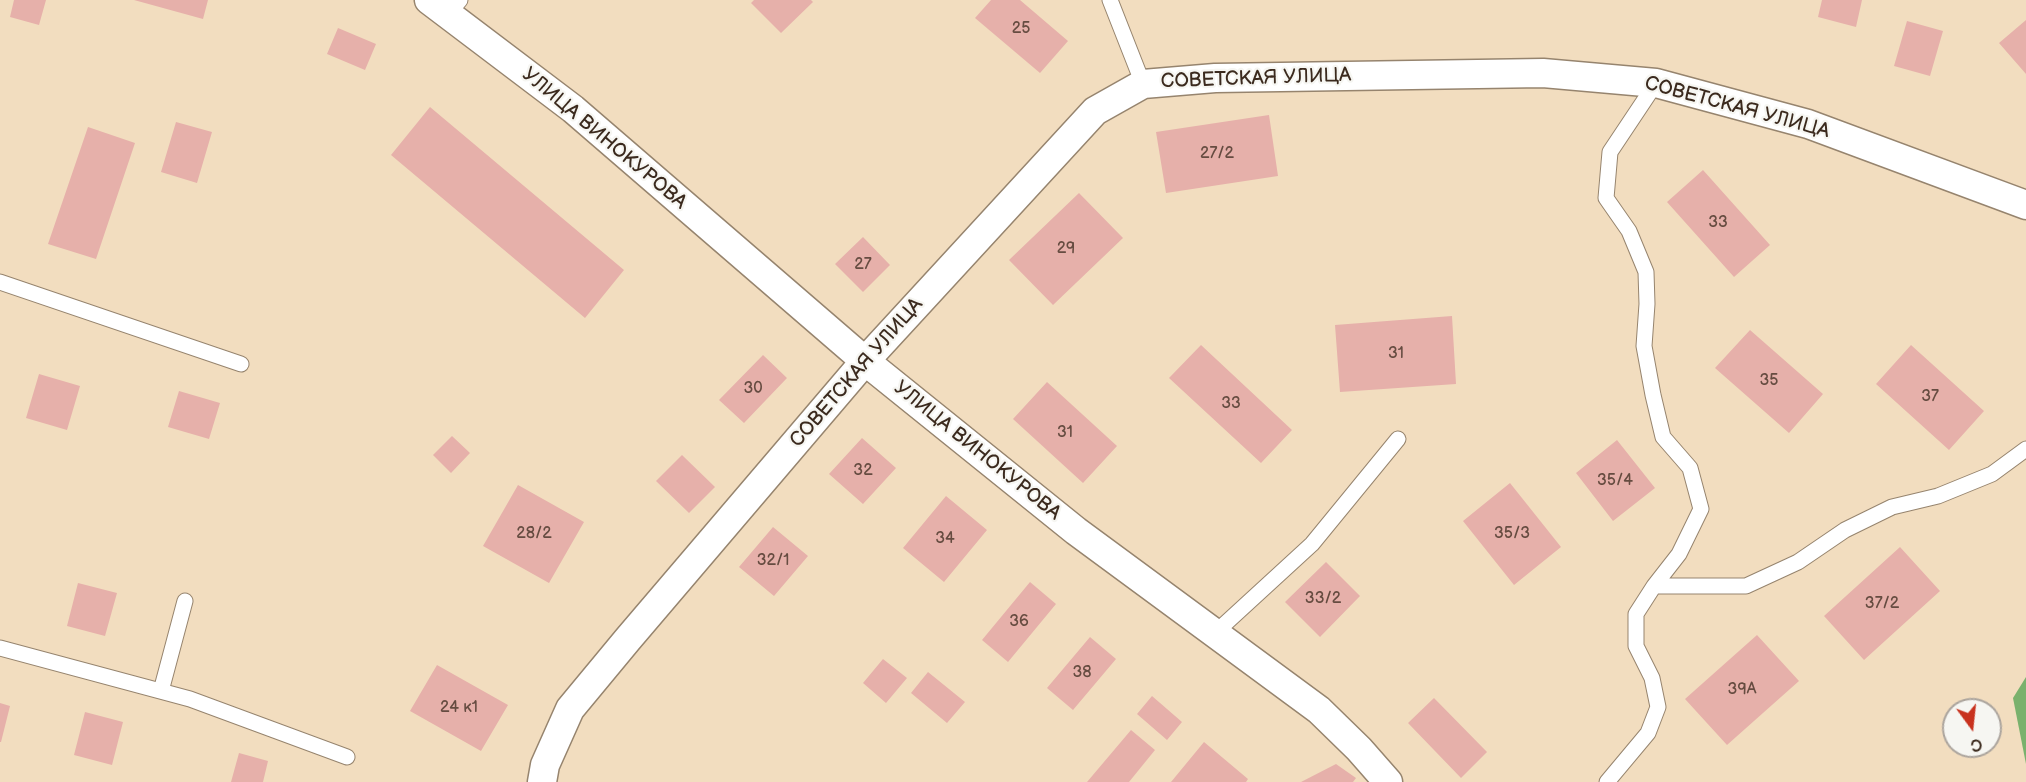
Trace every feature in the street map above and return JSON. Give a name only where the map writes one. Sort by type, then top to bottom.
[{"type":"street","name":"УЛИЦА ВИНОКУРОВА","points":[[446,5],[573,109],[865,361],[1076,531],[1319,710],[1359,749],[1388,782]]},
{"type":"street","name":"СОВЕТСКАЯ УЛИЦА","points":[[542,782],[545,765],[570,709],[865,361],[1095,111],[1143,84],[1215,78],[1543,73],[1656,83],[1808,124],[2026,205]]},
{"type":"lane","points":[[1110,0],[1143,84]]},
{"type":"lane","points":[[1607,782],[1648,733],[1658,707],[1652,678],[1636,646],[1636,614],[1679,554],[1701,509],[1690,468],[1663,437],[1644,346],[1647,304],[1646,272],[1629,231],[1606,198],[1610,152],[1656,83]]},
{"type":"lane","points":[[0,282],[241,364]]},
{"type":"lane","points":[[1215,633],[1312,544],[1398,439]]},
{"type":"lane","points":[[1654,586],[1746,586],[1798,562],[1845,530],[1893,507],[1938,496],[1992,474],[2026,449]]},
{"type":"lane","points":[[160,691],[185,601]]},
{"type":"lane","points":[[0,648],[190,699],[348,757]]},
{"type":"green space","points":[[2026,677],[2026,764],[2013,698]]},
{"type":"building","points":[[14,0],[46,0],[39,25],[10,17]]},
{"type":"building","points":[[134,0],[208,0],[203,19]]},
{"type":"building","points":[[754,0],[811,0],[813,2],[781,33],[751,3]]},
{"type":"building","points":[[991,0],[1020,0],[1068,41],[1040,73],[975,18]]},
{"type":"building","points":[[1822,0],[1862,0],[1856,27],[1818,17]]},
{"type":"building","points":[[2026,20],[2026,74],[1999,43]]},
{"type":"building","points":[[1907,21],[1943,31],[1930,76],[1894,66]]},
{"type":"building","points":[[338,28],[376,44],[365,70],[327,54]]},
{"type":"building","points":[[430,107],[624,270],[585,318],[391,155]]},
{"type":"building","points":[[1269,115],[1278,176],[1166,193],[1156,132]]},
{"type":"building","points":[[176,122],[212,132],[197,183],[161,172]]},
{"type":"building","points":[[88,127],[135,143],[96,259],[48,244]]},
{"type":"building","points":[[1703,170],[1770,245],[1734,277],[1667,202]]},
{"type":"building","points":[[1079,193],[1123,238],[1053,305],[1009,260]]},
{"type":"building","points":[[863,237],[890,265],[863,292],[835,264]]},
{"type":"building","points":[[1452,316],[1456,384],[1340,392],[1335,325]]},
{"type":"building","points":[[1750,330],[1823,394],[1789,433],[1715,368]]},
{"type":"building","points":[[1201,345],[1292,430],[1261,463],[1169,378]]},
{"type":"building","points":[[1911,345],[1984,411],[1949,450],[1876,384]]},
{"type":"building","points":[[763,355],[787,378],[744,423],[719,400]]},
{"type":"building","points":[[39,374],[80,386],[67,430],[26,418]]},
{"type":"building","points":[[1047,382],[1117,446],[1083,483],[1013,419]]},
{"type":"building","points":[[179,391],[220,403],[209,439],[168,427]]},
{"type":"building","points":[[452,436],[470,453],[451,473],[433,455]]},
{"type":"building","points":[[862,438],[896,468],[863,504],[829,474]]},
{"type":"building","points":[[1617,440],[1655,488],[1613,521],[1576,473]]},
{"type":"building","points":[[682,455],[715,487],[689,513],[656,481]]},
{"type":"building","points":[[1510,483],[1561,547],[1514,585],[1463,521]]},
{"type":"building","points":[[518,485],[584,522],[549,583],[483,546]]},
{"type":"building","points":[[946,496],[987,530],[944,582],[903,548]]},
{"type":"building","points":[[773,527],[808,556],[774,596],[739,567]]},
{"type":"building","points":[[1900,547],[1940,591],[1864,660],[1824,616]]},
{"type":"building","points":[[1326,562],[1360,596],[1320,637],[1285,602]]},
{"type":"building","points":[[1030,582],[1056,604],[1008,662],[982,640]]},
{"type":"building","points":[[78,583],[117,593],[105,636],[67,626]]},
{"type":"building","points":[[1757,635],[1799,681],[1727,745],[1685,699]]},
{"type":"building","points":[[1090,637],[1116,659],[1073,710],[1047,688]]},
{"type":"building","points":[[883,659],[907,678],[886,703],[863,683]]},
{"type":"building","points":[[437,665],[508,705],[481,751],[410,711]]},
{"type":"building","points":[[928,672],[965,702],[947,723],[911,693]]},
{"type":"building","points":[[1152,696],[1182,722],[1167,740],[1137,714]]},
{"type":"building","points":[[1434,698],[1487,752],[1461,778],[1408,723]]},
{"type":"building","points":[[0,703],[10,706],[1,742],[0,742]]},
{"type":"building","points":[[85,712],[123,722],[112,765],[74,755]]},
{"type":"building","points":[[1131,730],[1155,750],[1129,782],[1087,782]]},
{"type":"building","points":[[1204,742],[1248,779],[1246,782],[1171,782]]},
{"type":"building","points":[[239,753],[268,761],[263,782],[231,782]]},
{"type":"building","points":[[1336,764],[1356,778],[1353,782],[1301,782]]}]
